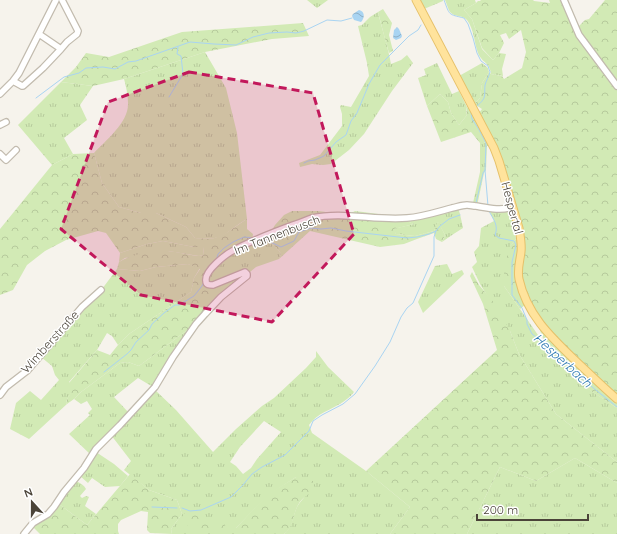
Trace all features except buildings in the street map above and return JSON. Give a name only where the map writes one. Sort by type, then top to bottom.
[{"type":"main road","name":"Hespertal","points":[[416,0],[494,148],[499,161],[519,228],[522,251],[518,278],[530,310],[552,339],[617,400]]},
{"type":"street","points":[[0,94],[19,73],[56,0]]},
{"type":"street","points":[[13,81],[24,86],[67,42],[77,34],[78,31],[62,0]]},
{"type":"street","points":[[564,0],[579,35],[617,86]]},
{"type":"street","points":[[39,34],[61,49]]},
{"type":"street","points":[[0,154],[6,160],[16,150]]},
{"type":"street","name":"Im Tannenbusch","points":[[24,534],[33,523],[48,514],[84,468],[96,449],[155,387],[173,357],[196,324],[222,297],[247,276],[248,274],[245,272],[213,285],[207,284],[207,274],[228,253],[304,221],[318,217],[344,216],[405,219],[466,205],[500,209],[512,207]]},
{"type":"street","name":"Wimberstraße","points":[[0,395],[6,387],[30,367],[82,307],[100,290]]},
{"type":"highlighted area","points":[[189,72],[313,93],[354,234],[272,322],[141,295],[61,229],[108,102]]},
{"type":"green space","points":[[307,0],[328,0],[317,8]]},
{"type":"green space","points":[[419,0],[443,0],[443,1],[424,9]]},
{"type":"green space","points":[[445,0],[475,0],[476,3],[464,10],[472,19],[482,49],[493,60],[499,53],[506,54],[502,69],[503,76],[491,74],[488,65],[478,53],[473,31],[467,20],[452,14]]},
{"type":"green space","points":[[480,0],[533,0],[550,3],[549,0],[562,0],[574,31],[585,20],[589,19],[605,0],[617,0],[617,408],[585,387],[547,348],[523,288],[520,275],[523,235],[478,114],[482,109],[474,104],[480,98],[482,83],[489,72],[491,74],[502,76],[504,79],[522,68],[526,52],[521,30],[509,39],[506,33],[500,35],[504,43],[499,53],[493,60],[482,48],[472,19],[464,10],[478,1],[481,1]]},
{"type":"green space","points":[[383,9],[392,23],[389,35],[393,51],[389,53],[378,12]]},
{"type":"green space","points":[[378,12],[391,64],[401,60],[407,55],[413,63],[392,91],[364,134],[349,150],[331,164],[312,164],[300,167],[299,163],[320,155],[342,126],[341,105],[351,107],[369,76],[358,26],[362,25]]},
{"type":"green space","points":[[303,23],[309,36],[272,39],[205,52],[124,79],[93,86],[61,82],[76,67],[86,53],[109,57],[182,32]]},
{"type":"green space","points":[[205,52],[226,88],[237,133],[247,219],[222,235],[205,239],[195,238],[186,227],[156,213],[141,213],[119,207],[102,183],[94,153],[116,130],[125,117],[128,103],[124,79]]},
{"type":"green space","points":[[437,63],[452,94],[459,91],[467,107],[467,115],[459,125],[451,113],[448,102],[440,94],[427,106],[418,78],[426,75],[424,69]]},
{"type":"green space","points":[[482,63],[488,68],[489,72],[482,83],[480,98],[474,104],[459,76]]},
{"type":"green space","points":[[61,82],[93,86],[80,105],[87,120],[64,138],[73,154],[52,165],[18,125]]},
{"type":"green space","points":[[440,94],[448,102],[451,113],[459,125],[467,115],[466,112],[470,105],[488,140],[484,143],[480,143],[471,132],[441,142],[427,106]]},
{"type":"green space","points":[[488,140],[489,145],[487,146],[486,170],[484,173],[477,206],[473,203],[480,172],[480,143],[484,143]]},
{"type":"green space","points":[[94,153],[102,183],[119,207],[141,213],[156,213],[186,227],[195,238],[208,239],[219,237],[247,219],[247,229],[253,234],[252,241],[213,266],[206,284],[241,274],[243,277],[194,325],[139,366],[128,362],[120,363],[67,404],[67,399],[74,388],[69,383],[97,350],[110,355],[129,334],[191,292],[194,278],[200,269],[188,264],[156,267],[140,271],[117,269],[119,262],[136,255],[168,251],[199,256],[204,255],[203,247],[194,247],[163,241],[147,244],[120,253],[106,233],[98,231],[66,240],[45,251],[27,265],[13,290],[0,295],[0,229],[52,165],[73,154]]},
{"type":"green space","points":[[458,208],[463,228],[442,242],[445,235],[438,222],[434,231],[415,236],[396,234],[393,229],[414,224],[406,221]]},
{"type":"green space","points":[[489,210],[510,211],[514,223],[516,239],[511,245],[504,286],[547,348],[587,388],[617,408],[617,462],[556,414],[519,354],[510,331],[480,284],[472,267],[477,262],[474,252],[479,246],[481,228],[494,221]]},
{"type":"green space","points":[[292,211],[318,211],[346,215],[355,211],[385,215],[414,224],[394,229],[396,234],[415,236],[434,231],[438,221],[445,235],[442,242],[436,239],[434,233],[404,244],[380,247],[310,231],[279,259],[281,254],[277,248],[269,243],[259,240],[270,233],[284,215]]},
{"type":"green space","points":[[516,239],[519,242],[525,305],[520,309],[504,286],[504,264],[511,245]]},
{"type":"green space","points":[[259,240],[269,243],[277,248],[281,254],[279,259],[256,267],[250,272],[245,271],[212,285],[208,283],[210,274],[218,262],[231,253]]},
{"type":"green space","points":[[163,241],[194,247],[203,247],[204,255],[199,256],[168,251],[125,258],[119,262],[120,253],[147,244]]},
{"type":"green space","points":[[188,264],[200,268],[194,278],[191,292],[129,334],[118,345],[112,336],[107,333],[97,350],[69,382],[75,388],[67,399],[67,404],[29,439],[10,429],[16,403],[30,391],[41,400],[59,380],[55,375],[52,366],[41,357],[82,309],[102,289],[117,269],[140,271],[156,267]]},
{"type":"green space","points":[[447,264],[452,274],[462,270],[464,274],[423,313],[418,302],[435,266]]},
{"type":"green space","points":[[472,272],[479,285],[496,305],[510,331],[519,354],[556,414],[617,462],[617,483],[575,458],[536,481],[500,467],[467,534],[390,534],[410,507],[366,471],[497,350],[483,304],[470,276]]},
{"type":"green space","points":[[194,325],[153,388],[176,410],[213,452],[236,429],[262,406],[274,398],[306,368],[316,357],[316,351],[328,367],[354,392],[343,402],[316,417],[309,425],[312,433],[366,471],[410,507],[390,534],[284,534],[289,529],[297,507],[305,496],[296,477],[267,496],[236,528],[236,534],[172,534],[171,529],[182,514],[177,500],[149,490],[124,470],[131,461],[111,435],[91,455],[69,434],[90,415],[88,413],[92,409],[87,401],[81,404],[74,399],[81,392],[120,363],[128,362],[139,366]],"holes":[[[138,378],[153,387],[129,413],[114,397]],[[264,421],[281,432],[251,468],[243,474],[230,462],[240,447]]]},
{"type":"green space","points":[[96,452],[128,476],[120,486],[105,487],[92,478],[88,483],[80,476]]},
{"type":"green space","points":[[575,458],[617,483],[617,534],[467,534],[500,467],[536,481]]},
{"type":"green space","points":[[130,474],[149,490],[177,500],[182,514],[171,529],[172,534],[150,533],[147,530],[148,512],[141,511],[121,520],[118,524],[119,534],[40,534],[32,526],[59,504],[87,525]]},
{"type":"green space","points":[[296,477],[313,481],[315,490],[305,496],[296,509],[287,532],[284,534],[236,534],[236,528],[267,495]]},
{"type":"green space","points":[[76,481],[83,485],[86,489],[80,496],[82,498],[86,496],[89,497],[85,506],[96,514],[87,525],[59,504],[66,492]]},
{"type":"green space","points":[[200,511],[210,520],[224,522],[226,528],[209,533],[200,532],[191,528],[181,518],[185,513]]},
{"type":"water","points":[[359,10],[364,15],[361,22],[354,20],[352,16]]},
{"type":"water","points":[[397,27],[402,36],[396,40],[393,38],[394,30]]},
{"type":"waterway","name":"Hesperbach","points":[[444,0],[450,14],[464,18],[468,24],[477,53],[481,61],[488,66],[490,72],[485,85],[484,97],[476,107]]},
{"type":"waterway","points":[[36,98],[64,77],[79,73],[86,68],[103,67],[115,69],[128,62],[136,61],[190,42],[236,45],[253,37],[269,33],[296,33],[304,31],[327,20],[341,21],[352,18]]},
{"type":"waterway","points":[[304,163],[324,156],[336,142],[346,135],[351,121],[357,113],[369,84],[380,65],[409,36],[418,30],[421,25]]},
{"type":"waterway","points":[[169,97],[183,74],[181,56],[177,54],[178,47]]},
{"type":"waterway","name":"Hesperbach","points":[[471,112],[472,119],[486,143],[485,170],[488,206]]},
{"type":"waterway","points":[[476,203],[485,170]]},
{"type":"waterway","name":"Hesperbach","points":[[489,211],[496,225],[495,235],[499,238],[514,241],[516,245],[512,262],[512,295],[522,308],[532,334],[558,353],[576,374],[617,407]]},
{"type":"waterway","points":[[264,239],[281,247],[294,241],[299,232],[311,228],[331,228],[407,238],[417,237],[436,231],[449,219],[460,215]]},
{"type":"waterway","points":[[182,508],[190,511],[201,510],[231,497],[252,474],[285,455],[309,431],[313,421],[343,404],[355,394],[390,342],[401,317],[407,308],[413,303],[434,256],[434,237],[436,231]]},
{"type":"waterway","points":[[216,261],[218,254],[233,242],[244,237],[254,238]]},
{"type":"waterway","points":[[104,372],[127,354],[136,342],[149,330],[152,324],[164,313],[175,305],[179,305],[194,296],[204,282]]},
{"type":"waterway","points":[[152,507],[177,508]]}]
